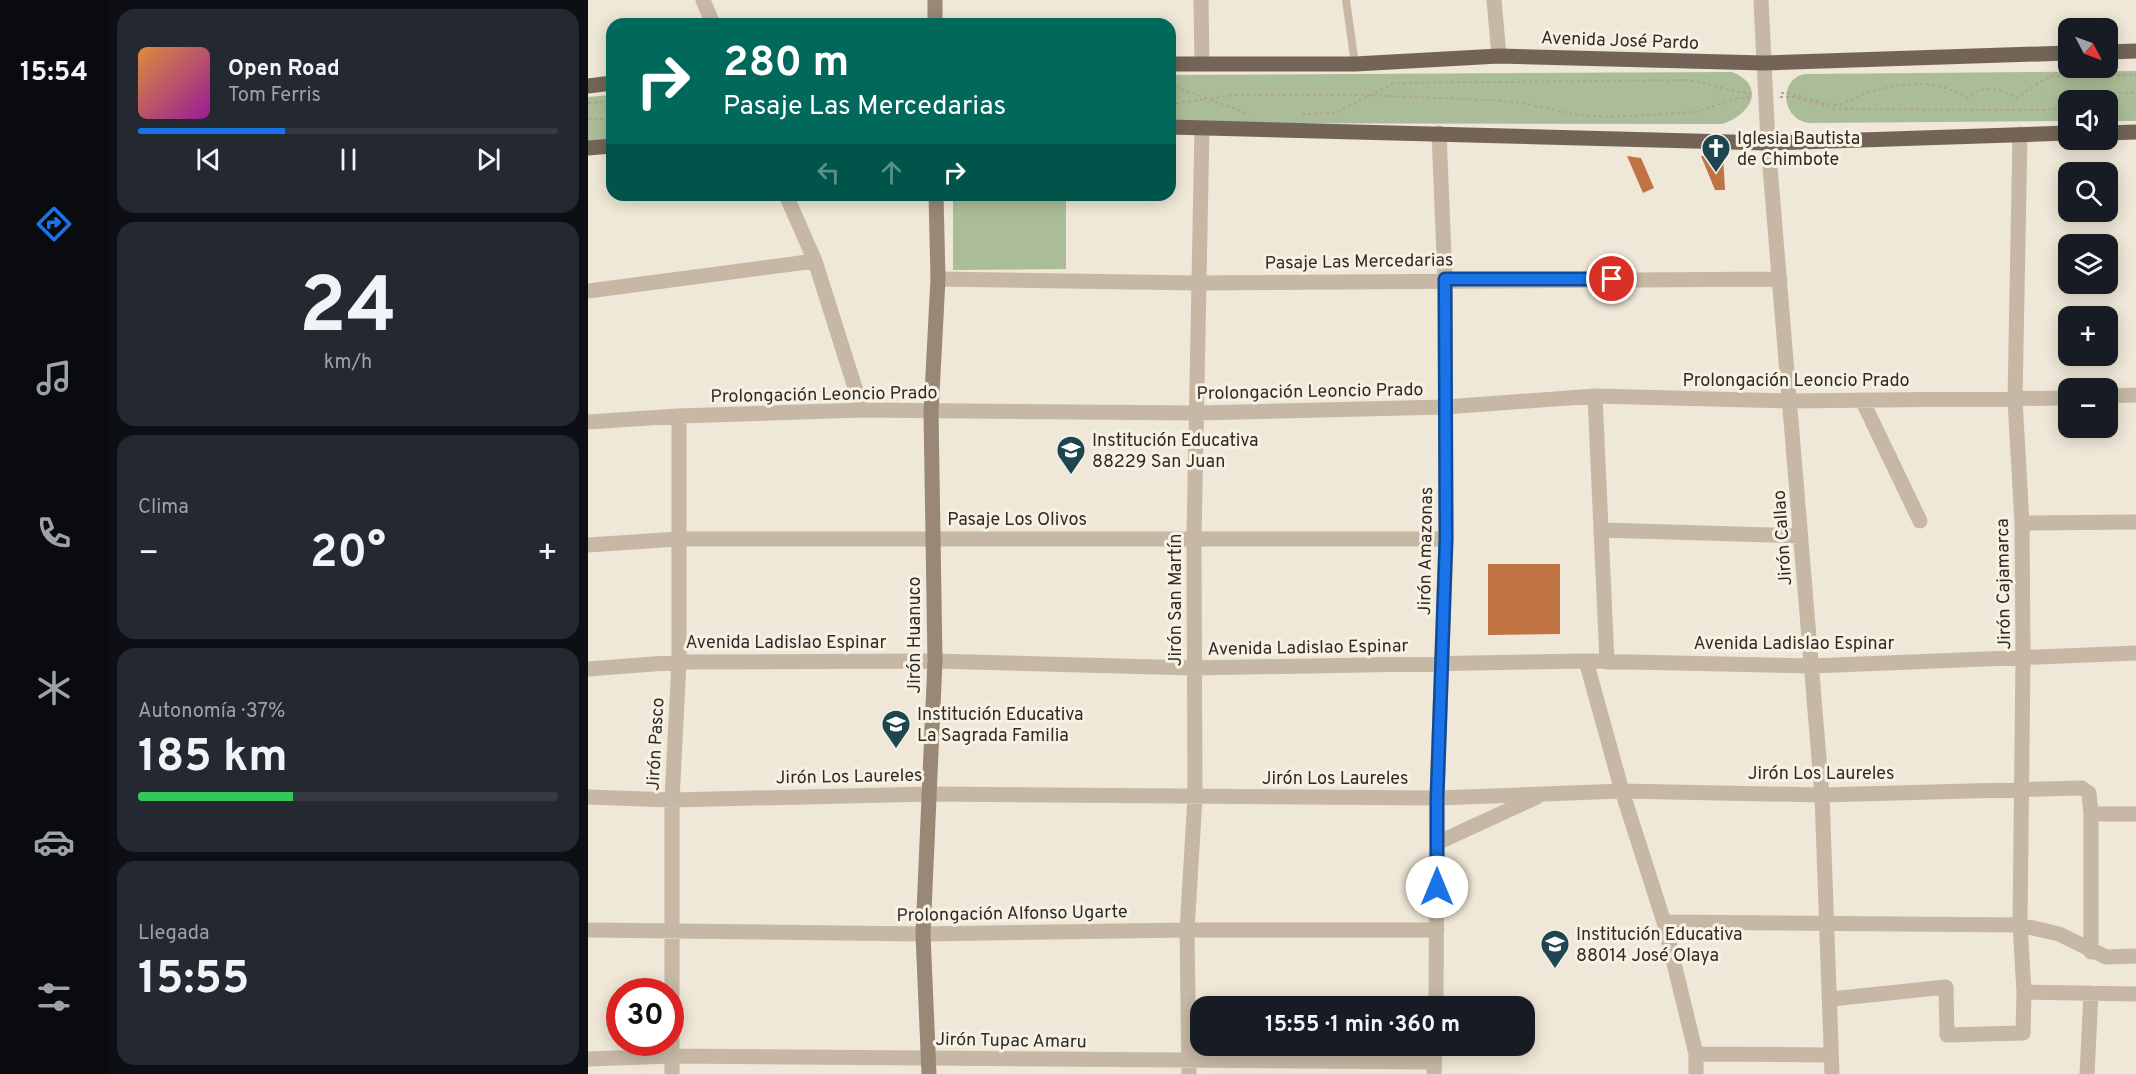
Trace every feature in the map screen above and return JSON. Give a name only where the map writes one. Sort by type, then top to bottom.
[{"type":"main road","points":[[935,0],[935,18]]},
{"type":"main road","points":[[2118,52],[2136,51]]},
{"type":"main road","name":"Avenida José Pardo","points":[[1176,64],[1355,64],[1499,56],[1764,63],[2058,53]]},
{"type":"main road","points":[[588,86],[606,84]]},
{"type":"main road","points":[[1176,127],[1768,142],[2058,133]]},
{"type":"main road","points":[[2118,132],[2136,132]]},
{"type":"main road","points":[[588,148],[606,146]]},
{"type":"main road","name":"Jirón Huanuco","points":[[928,1066],[923,934],[931,794],[935,661],[931,412],[938,279],[936,201]]},
{"type":"street","points":[[703,0],[710,18]]},
{"type":"street","points":[[1201,0],[1202,64]]},
{"type":"street","points":[[1494,0],[1499,56]]},
{"type":"street","name":"Jirón Callao","points":[[1761,0],[1768,142],[1822,795],[1832,1074]]},
{"type":"street","name":"Jirón San Martín","points":[[1189,1068],[1187,930],[1195,798],[1194,537],[1202,127]]},
{"type":"street","name":"Jirón Amazonas","points":[[1436,996],[1437,798],[1446,539],[1445,279],[1439,133]]},
{"type":"street","name":"Jirón Cajamarca","points":[[1831,999],[1946,987],[1947,1035],[2024,1033],[2020,925],[2022,523],[2015,400],[2020,134]]},
{"type":"street","points":[[789,201],[816,261],[862,410]]},
{"type":"street","points":[[588,291],[816,261]]},
{"type":"street","name":"Pasaje Las Mercedarias","points":[[938,279],[1198,283],[1445,279],[1780,279]]},
{"type":"street","points":[[2118,396],[2136,395]]},
{"type":"street","points":[[1595,396],[1607,662]]},
{"type":"street","name":"Prolongación Leoncio Prado","points":[[588,422],[679,416],[862,410],[1197,413],[1445,407],[1595,396],[1791,401],[2058,398]]},
{"type":"street","points":[[1862,400],[1920,521]]},
{"type":"street","name":"Jirón Pasco","points":[[672,978],[672,800],[679,663],[679,416]]},
{"type":"street","points":[[2022,523],[2136,522]]},
{"type":"street","points":[[1601,530],[1801,536]]},
{"type":"street","name":"Pasaje Los Olivos","points":[[588,545],[678,539],[1194,537],[1446,539]]},
{"type":"street","name":"Avenida Ladislao Espinar","points":[[588,669],[679,663],[935,661],[1193,668],[1586,661],[1812,666],[2136,653]]},
{"type":"street","points":[[1586,661],[1622,791],[1664,922],[1696,1054],[1696,1074]]},
{"type":"street","name":"Jirón Los Laureles","points":[[588,797],[672,800],[931,794],[1195,798],[1437,798],[1622,791],[1822,795],[2082,788],[2089,794],[2091,814]]},
{"type":"street","points":[[1437,843],[1542,794]]},
{"type":"street","points":[[2091,952],[2093,906],[2091,814],[2136,814]]},
{"type":"street","points":[[1664,922],[1826,921],[2020,925],[2059,934],[2091,952],[2106,957],[2136,956]]},
{"type":"street","name":"Prolongación Alfonso Ugarte","points":[[588,930],[673,929],[923,934],[1187,930],[1437,930]]},
{"type":"street","points":[[2024,992],[2136,994]]},
{"type":"street","points":[[2087,1074],[2091,993]]},
{"type":"street","points":[[1696,1054],[1831,1055]]},
{"type":"street","name":"Jirón Pasco","points":[[671,1056],[672,1074]]},
{"type":"street","name":"Jirón Tupac Amaru","points":[[588,1059],[671,1056],[928,1066],[1434,1068]]},
{"type":"lane","points":[[1346,0],[1355,64]]},
{"type":"path","points":[[1176,103],[1242,95],[1370,96],[1508,101],[1578,115],[1609,117],[1696,112],[1737,98],[1796,93],[1834,105],[1882,89],[1935,84],[1952,88],[1967,98],[1975,91],[1991,88],[2004,91],[2016,98],[2041,81],[2054,76],[2136,75]]},
{"type":"path","points":[[1301,114],[1336,113],[1394,83],[1686,80],[1706,81],[1736,93],[1794,97],[1835,109],[2058,108]]},
{"type":"path","points":[[1176,87],[1255,116]]},
{"type":"path","points":[[2118,93],[2136,93]]},
{"type":"path","points":[[588,103],[606,102]]},
{"type":"path","points":[[588,119],[606,120]]},
{"type":"green space","points":[[2118,71],[2136,71],[2136,121],[2118,121],[2118,90],[2058,90],[2058,121],[1809,123],[1799,120],[1792,114],[1786,98],[1791,83],[1797,77],[1805,74],[2058,72],[2058,78],[2118,78]]},
{"type":"green space","points":[[1732,72],[1743,78],[1752,92],[1751,100],[1741,114],[1722,124],[1176,123],[1176,75]]},
{"type":"green space","points":[[606,96],[606,141],[588,142],[588,97]]},
{"type":"green space","points":[[953,201],[1066,201],[1066,269],[953,270]]},
{"type":"building","name":"Iglesia Bautista de Chimbote","points":[[1723,155],[1725,190],[1715,190],[1701,156]]},
{"type":"building","points":[[1627,156],[1641,158],[1654,188],[1643,193]]},
{"type":"building","points":[[1488,564],[1560,564],[1560,634],[1488,635]]},
{"type":"place","name":"Iglesia Bautista de Chimbote","points":[[1716,174]]},
{"type":"place","name":"Institución Educativa 88229 San Juan","points":[[1071,476]]},
{"type":"place","name":"Institución Educativa La Sagrada Familia","points":[[896,750]]},
{"type":"place","name":"Institución Educativa 88014 José Olaya","points":[[1555,970]]},
{"type":"route","points":[[1437,887],[1437,798],[1446,539],[1445,279],[1612,279]]}]
